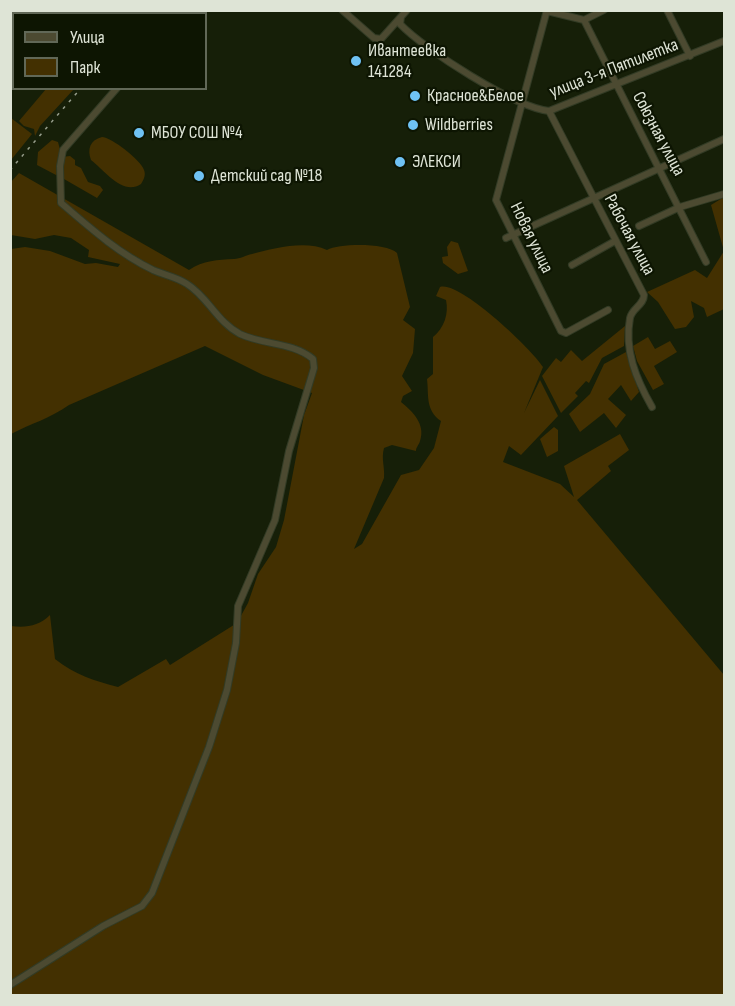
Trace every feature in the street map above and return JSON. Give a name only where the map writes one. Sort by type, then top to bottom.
[{"type":"street","points":[[342,10],[374,38],[381,39],[407,10]]},
{"type":"street","points":[[547,11],[584,20],[604,10]]},
{"type":"street","points":[[667,10],[690,56]]},
{"type":"street","name":"Новая улица","points":[[547,11],[496,197],[509,237],[561,331],[566,333],[608,310]]},
{"type":"street","name":"улица 3-я Пятилетка","points":[[401,17],[400,24],[421,44],[521,104],[549,111],[724,41]]},
{"type":"street","name":"Союзная улица","points":[[584,20],[706,262]]},
{"type":"street","points":[[10,986],[102,926],[142,906],[152,893],[209,747],[227,690],[238,606],[275,520],[289,451],[314,368],[313,359],[306,354],[257,340],[224,324],[188,284],[153,270],[101,239],[61,203],[60,159],[72,140],[115,90]]},
{"type":"street","name":"Рабочая улица","points":[[549,111],[644,295],[642,303],[631,315],[627,348],[640,385],[652,407]]},
{"type":"street","points":[[509,237],[592,197],[724,139]]},
{"type":"street","points":[[639,226],[680,207],[724,194]]},
{"type":"street","points":[[572,265],[615,241]]},
{"type":"green space","points":[[45,90],[73,90],[40,126],[35,136],[34,129],[24,126],[19,121]]},
{"type":"green space","points":[[11,118],[32,134],[11,160]]},
{"type":"green space","points":[[102,137],[132,155],[142,166],[145,174],[141,184],[134,187],[121,185],[91,160],[90,146]]},
{"type":"green space","points":[[52,140],[58,142],[62,157],[70,156],[75,160],[75,165],[81,168],[88,182],[100,186],[103,190],[97,198],[64,179],[62,173],[56,175],[37,165],[38,152]]},
{"type":"green space","points":[[19,173],[189,270],[205,262],[236,259],[270,249],[300,245],[327,250],[342,246],[363,245],[384,247],[397,253],[410,307],[403,320],[415,329],[413,353],[402,376],[412,391],[403,396],[401,402],[420,424],[420,442],[416,451],[392,445],[384,448],[384,478],[354,549],[362,544],[401,475],[419,470],[434,448],[441,421],[430,407],[427,379],[433,374],[433,337],[443,325],[446,315],[446,300],[436,296],[440,287],[463,294],[478,304],[511,332],[543,367],[524,413],[540,380],[558,416],[521,455],[509,446],[503,462],[560,484],[574,497],[564,466],[620,434],[629,450],[608,466],[611,471],[577,500],[724,675],[724,995],[11,995],[11,626],[32,625],[50,615],[55,659],[85,677],[118,687],[166,659],[170,665],[237,623],[248,603],[258,574],[276,547],[284,520],[304,415],[312,393],[263,375],[205,346],[69,405],[11,434],[11,249],[25,247],[50,251],[85,264],[96,263],[118,267],[120,264],[88,257],[89,250],[71,238],[54,235],[35,239],[11,235],[10,183]]},
{"type":"green space","points":[[724,197],[724,251],[711,205]]},
{"type":"green space","points":[[451,241],[458,243],[468,271],[458,274],[443,263],[442,257],[448,256],[447,247]]},
{"type":"green space","points":[[724,251],[724,309],[707,317],[704,308],[691,301],[694,317],[686,327],[675,329],[658,302],[647,292],[695,270],[707,278]]},
{"type":"green space","points":[[625,326],[624,346],[602,358],[589,383],[586,381],[575,393],[578,396],[561,413],[542,376],[556,358],[561,362],[571,350],[582,361]]},
{"type":"green space","points":[[648,337],[655,349],[670,341],[677,352],[654,366],[664,384],[653,390],[637,361],[633,346]]},
{"type":"green space","points":[[626,352],[639,392],[631,401],[621,385],[608,399],[626,415],[616,428],[604,413],[580,432],[569,414],[590,394],[604,364]]},
{"type":"green space","points":[[554,427],[558,430],[558,451],[547,457],[540,439]]},
{"type":"railway","points":[[10,170],[79,90]]},
{"type":"place","name":"Ивантеевка 141284","points":[[356,61]]},
{"type":"place","name":"Красное&Белое","points":[[415,96]]},
{"type":"place","name":"Wildberries","points":[[413,125]]},
{"type":"place","name":"МБОУ СОШ №4","points":[[139,133]]},
{"type":"place","name":"ЭЛЕКСИ","points":[[400,162]]},
{"type":"place","name":"Детский сад №18","points":[[199,176]]}]
